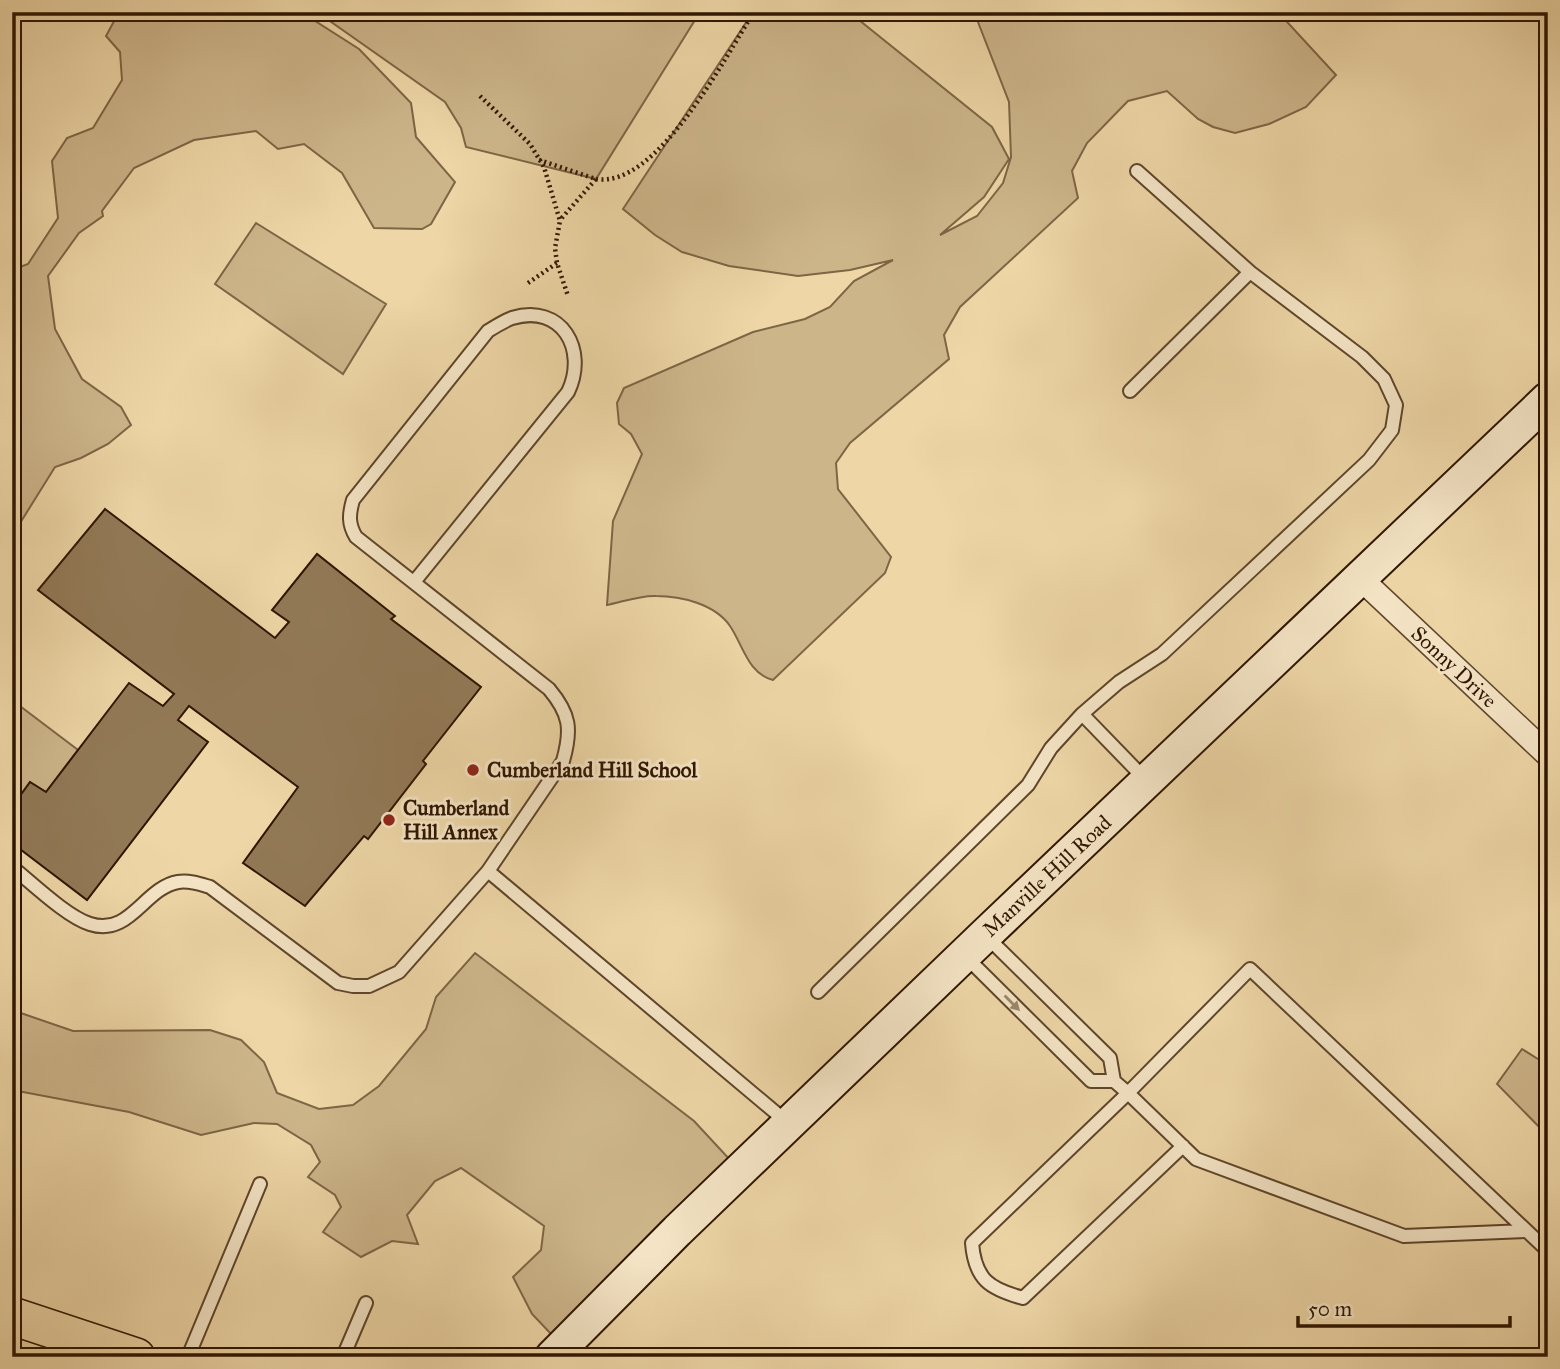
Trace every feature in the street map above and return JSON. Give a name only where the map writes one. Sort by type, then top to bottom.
[{"type":"main road","name":"Manville Hill Road","points":[[552,1357],[677,1231],[974,945],[1548,399]]},
{"type":"main road","points":[[12,1316],[136,1357]]},
{"type":"street","name":"Sonny Drive","points":[[1360,578],[1548,755]]},
{"type":"lane","points":[[818,992],[1028,785],[1051,748],[1082,714],[1119,682],[1162,654],[1369,460],[1392,430],[1396,405],[1384,379],[1362,357],[1250,271],[1138,172]]},
{"type":"lane","points":[[1130,391],[1250,271]]},
{"type":"lane","points":[[12,867],[74,916],[90,924],[117,924],[130,917],[151,895],[164,887],[179,881],[195,883],[210,887],[338,982],[369,986],[399,972],[488,871],[563,761],[568,744],[566,714],[549,689],[356,537],[350,518],[354,500],[488,331],[513,318],[538,316],[550,319],[565,332],[574,351],[575,374],[568,392],[414,582]]},
{"type":"lane","points":[[1082,714],[1147,782]]},
{"type":"lane","points":[[488,871],[789,1124]]},
{"type":"lane","points":[[974,945],[1091,1081],[1114,1081]]},
{"type":"lane","points":[[974,945],[1110,1058],[1114,1081],[1196,1159],[1404,1236],[1526,1231]]},
{"type":"lane","points":[[1183,1146],[1023,1298],[1002,1293],[989,1286],[978,1272],[972,1243],[1128,1093],[1250,969],[1548,1251]]},
{"type":"lane","points":[[188,1357],[260,1184]]},
{"type":"lane","points":[[343,1357],[366,1303]]},
{"type":"lane","points":[[1546,1357],[1548,1351]]},
{"type":"path","points":[[540,160],[609,181],[656,152],[681,127],[754,12]]},
{"type":"path","points":[[480,96],[530,144],[540,160],[560,221],[555,248],[556,262],[568,296]]},
{"type":"path","points":[[560,221],[596,179]]},
{"type":"path","points":[[528,283],[556,262]]},
{"type":"shaded area","points":[[119,12],[301,12],[359,49],[411,103],[416,137],[455,182],[431,224],[422,229],[374,228],[342,173],[304,144],[278,149],[256,131],[194,140],[134,168],[102,211],[103,216],[79,233],[48,276],[55,329],[82,379],[121,407],[131,425],[108,444],[55,467],[12,536],[12,270],[28,264],[58,218],[52,161],[67,138],[93,128],[122,80],[120,52],[106,36]]},
{"type":"shaded area","points":[[317,12],[700,12],[596,179],[466,147],[461,128],[445,102]]},
{"type":"shaded area","points":[[753,12],[849,12],[992,127],[1009,159],[984,197],[940,235],[977,216],[1003,183],[1011,157],[1009,102],[972,12],[1278,12],[1336,75],[1306,107],[1269,124],[1235,133],[1213,127],[1198,119],[1167,91],[1128,101],[1087,143],[1072,171],[1078,198],[960,307],[944,335],[949,359],[850,443],[836,463],[838,489],[891,557],[885,573],[773,680],[758,672],[724,618],[707,607],[686,600],[656,596],[607,605],[613,521],[642,454],[631,434],[619,424],[617,403],[624,388],[753,332],[805,319],[830,307],[854,281],[893,260],[850,270],[798,276],[729,266],[682,252],[655,235],[623,209]]},
{"type":"shaded area","points":[[256,223],[386,304],[343,374],[215,284]]},
{"type":"shaded area","points":[[12,700],[78,750],[46,792],[30,782],[12,807]]},
{"type":"shaded area","points":[[475,953],[694,1121],[732,1162],[553,1336],[532,1314],[513,1277],[541,1250],[544,1226],[461,1168],[435,1181],[407,1215],[418,1244],[392,1241],[361,1257],[323,1232],[341,1207],[335,1195],[308,1177],[320,1162],[311,1145],[277,1124],[254,1123],[201,1135],[129,1112],[12,1090],[12,1010],[73,1031],[210,1030],[241,1040],[264,1062],[277,1093],[319,1109],[353,1105],[379,1086],[426,1029],[436,997]]},
{"type":"shaded area","points":[[1522,1049],[1538,1059],[1548,1056],[1548,1136],[1497,1084]]},
{"type":"building","points":[[105,509],[275,638],[289,622],[272,610],[317,554],[395,616],[391,619],[481,687],[423,761],[426,764],[368,839],[364,836],[305,906],[243,863],[298,787],[189,706],[178,720],[208,742],[87,900],[12,843],[12,807],[30,782],[46,792],[129,683],[163,706],[174,694],[38,590]]},
{"type":"place","name":"Cumberland Hill School","points":[[473,770]]},
{"type":"place","name":"Cumberland Hill Annex","points":[[389,820]]}]
